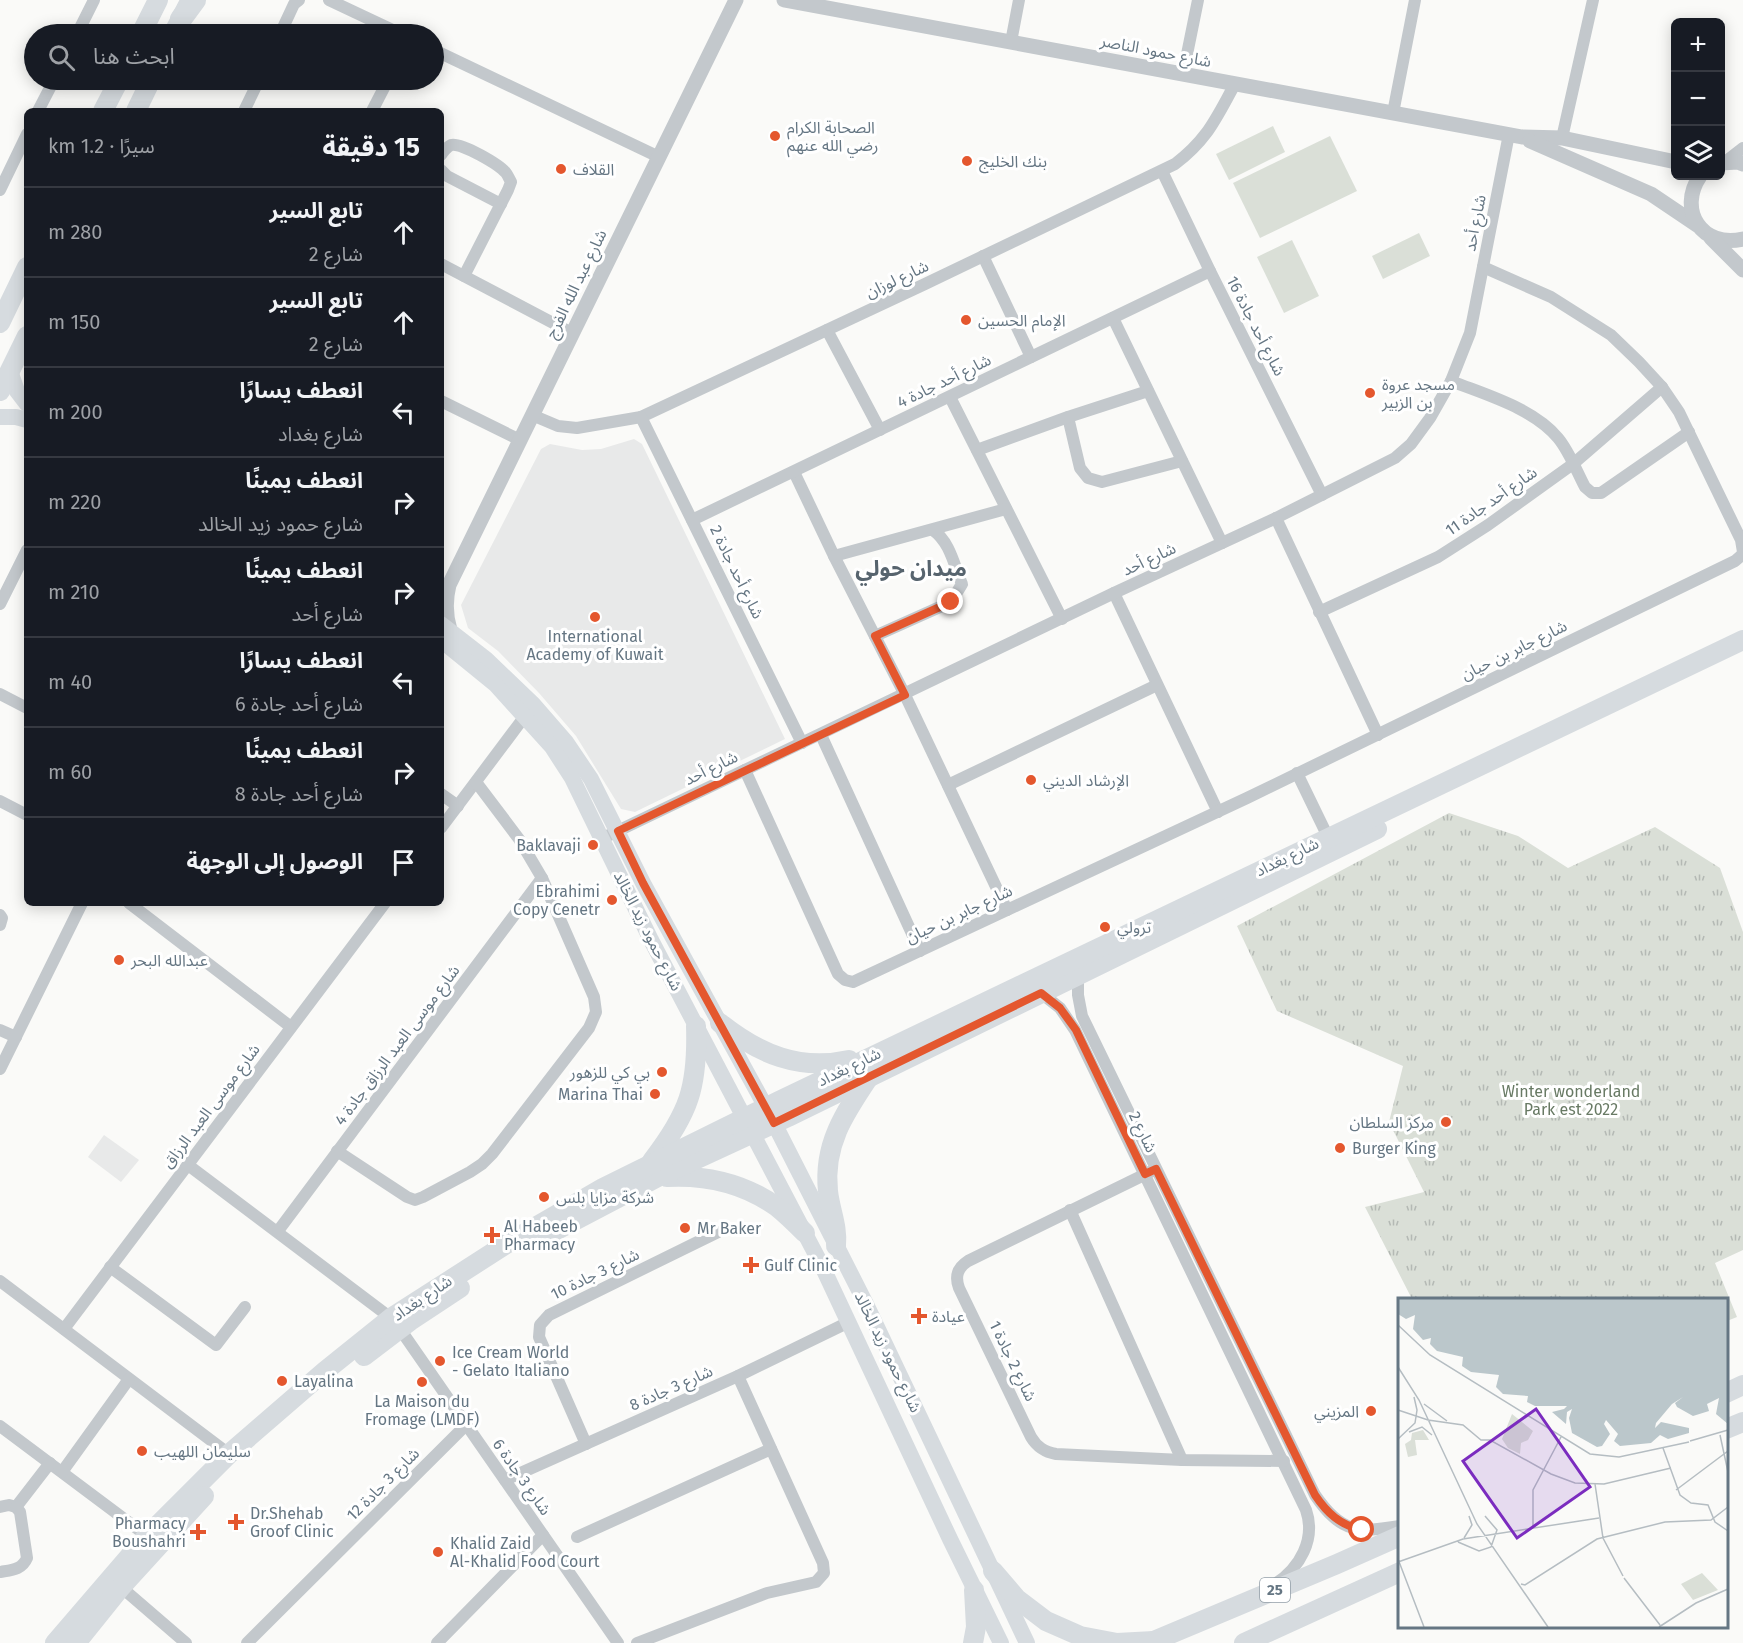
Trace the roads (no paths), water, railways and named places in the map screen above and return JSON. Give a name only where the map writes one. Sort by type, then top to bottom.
[{"type":"highway","points":[[181,18],[195,0]]},
{"type":"main road","points":[[146,24],[155,5]]},
{"type":"main road","points":[[105,108],[114,90]]},
{"type":"main road","points":[[137,108],[146,90]]},
{"type":"main road","points":[[3,310],[24,272]]},
{"type":"main road","points":[[0,391],[24,342]]},
{"type":"main road","points":[[10,371],[17,391],[24,400]]},
{"type":"main road","points":[[0,417],[24,419]]},
{"type":"main road","name":"شارع حمود زيد الخالد","points":[[444,631],[552,747],[572,778],[651,940],[805,1233],[1001,1643]]},
{"type":"main road","name":"شارع حمود زيد الخالد","points":[[444,631],[486,659],[533,704],[566,742],[591,779],[643,883],[770,1115],[865,1302],[1028,1643]]},
{"type":"main road","name":"شارع بغداد","points":[[770,1115],[872,1056],[1743,640]]},
{"type":"main road","name":"شارع بغداد","points":[[55,1643],[147,1536],[229,1454],[325,1371],[511,1241],[603,1188],[653,1171],[770,1115],[869,1076],[1515,761],[1743,654]]},
{"type":"main road","points":[[720,1023],[755,1047],[788,1060],[827,1064],[872,1056]]},
{"type":"main road","points":[[696,1026],[696,1066],[689,1098],[653,1171],[720,1181],[741,1188],[780,1209],[805,1233]]},
{"type":"main road","points":[[836,1246],[836,1226],[828,1183],[829,1160],[839,1124],[869,1076]]},
{"type":"main road","name":"شارع بغداد","points":[[76,1643],[121,1587],[202,1498],[265,1437],[395,1324]]},
{"type":"main road","points":[[1728,1392],[1743,1385]]},
{"type":"main road","points":[[1728,1428],[1743,1422]]},
{"type":"main road","name":"25","points":[[1151,1642],[1398,1537]]},
{"type":"main road","points":[[993,1571],[1017,1599],[1046,1621],[1080,1636],[1117,1643],[1151,1642]]},
{"type":"main road","name":"25","points":[[1244,1643],[1398,1573]]},
{"type":"main road","points":[[973,1643],[976,1627],[974,1590]]},
{"type":"main road","points":[[40,1643],[77,1616]]},
{"type":"street","points":[[82,24],[94,0]]},
{"type":"street","points":[[285,24],[294,4],[299,0]]},
{"type":"street","points":[[329,0],[380,24]]},
{"type":"street","name":"شارع عبد الله الفرج","points":[[444,631],[445,588],[736,0]]},
{"type":"street","name":"شارع حمود الناصر","points":[[784,0],[1515,136],[1562,138],[1671,161]]},
{"type":"street","points":[[1011,42],[1019,0]]},
{"type":"street","points":[[1183,74],[1198,0]]},
{"type":"street","points":[[1393,113],[1415,0]]},
{"type":"street","points":[[1562,138],[1593,0]]},
{"type":"street","points":[[444,55],[659,157]]},
{"type":"street","name":"شارع لوزان","points":[[532,415],[558,426],[577,428],[641,417],[827,330],[1162,171],[1190,152],[1203,139],[1235,84]]},
{"type":"street","points":[[40,108],[49,90]]},
{"type":"street","points":[[245,108],[254,90]]},
{"type":"street","points":[[374,108],[383,90]]},
{"type":"street","name":"شارع حمود الناصر","points":[[1515,136],[1651,194],[1703,230],[1743,270]]},
{"type":"street","name":"شارع أحد","points":[[601,839],[1114,593],[1276,518],[1395,458],[1411,444],[1430,418],[1451,381],[1470,333],[1483,267],[1515,136]]},
{"type":"street","points":[[0,190],[24,140]]},
{"type":"street","points":[[1589,166],[1588,156],[1595,144]]},
{"type":"street","points":[[444,151],[452,145],[459,146],[494,163],[507,174],[511,182],[464,276]]},
{"type":"street","points":[[1725,162],[1743,148]]},
{"type":"street","points":[[1725,163],[1743,164]]},
{"type":"street","name":"شارع أحد جادة 16","points":[[1162,171],[1322,495]]},
{"type":"street","points":[[444,173],[501,204]]},
{"type":"street","points":[[1697,180],[1690,199],[1692,212],[1703,230],[1720,240],[1733,242],[1743,239]]},
{"type":"street","points":[[983,256],[1031,357]]},
{"type":"street","points":[[444,266],[572,333]]},
{"type":"street","name":"شارع جابر بن حيان","points":[[745,770],[841,977],[849,981],[858,980],[1218,812],[1735,561],[1743,553],[1741,540],[1679,412],[1662,387],[1611,335],[1551,297],[1483,267]]},
{"type":"street","name":"شارع أحد جادة 4","points":[[693,520],[1210,271]]},
{"type":"street","points":[[1113,318],[1222,543]]},
{"type":"street","points":[[827,330],[880,430]]},
{"type":"street","points":[[1451,381],[1517,407],[1538,421],[1558,438],[1585,487],[1592,493],[1601,493],[1689,432]]},
{"type":"street","name":"شارع أحد جادة 11","points":[[1319,612],[1438,557],[1488,525],[1573,464],[1662,387]]},
{"type":"street","points":[[976,450],[1148,391]]},
{"type":"street","points":[[950,397],[1062,619]]},
{"type":"street","points":[[444,403],[520,440]]},
{"type":"street","name":"شارع أحد جادة 2","points":[[641,417],[802,742]]},
{"type":"street","points":[[1068,417],[1080,468],[1088,477],[1102,482],[1182,461]]},
{"type":"street","points":[[794,472],[905,695],[1006,910]]},
{"type":"street","points":[[834,556],[1006,509]]},
{"type":"street","points":[[1276,518],[1378,735]]},
{"type":"street","points":[[875,636],[951,602],[962,584],[946,542],[933,530]]},
{"type":"street","points":[[0,604],[24,556]]},
{"type":"street","points":[[1114,593],[1218,812]]},
{"type":"street","points":[[948,785],[1157,685]]},
{"type":"street","points":[[0,694],[24,706]]},
{"type":"street","points":[[444,824],[525,716]]},
{"type":"street","points":[[821,735],[920,951]]},
{"type":"street","points":[[1297,773],[1328,837]]},
{"type":"street","points":[[338,1151],[415,1200],[470,1172],[492,1154],[589,1029],[596,1012],[594,997],[542,878],[519,839],[476,782]]},
{"type":"street","points":[[444,796],[458,806]]},
{"type":"street","points":[[0,801],[24,813]]},
{"type":"street","name":"شارع موسى العبد الرزاق جادة 4","points":[[278,1231],[542,878]]},
{"type":"street","points":[[0,1069],[81,906]]},
{"type":"street","points":[[133,906],[291,1027]]},
{"type":"street","name":"شارع موسى العبد الرزاق","points":[[64,1329],[383,906]]},
{"type":"street","points":[[0,915],[2,918],[0,925]]},
{"type":"street","name":"شارع 2","points":[[1078,975],[1078,995],[1082,1016],[1150,1171],[1285,1454],[1306,1510],[1310,1528],[1303,1554],[1280,1580],[1247,1602]]},
{"type":"street","name":"شارع 2","points":[[1041,993],[1060,1008],[1076,1030],[1150,1171]]},
{"type":"street","points":[[0,1030],[16,1037]]},
{"type":"street","name":"شارع 3 جادة 6","points":[[188,1165],[278,1231],[395,1324],[618,1643]]},
{"type":"street","name":"شارع 2 جادة 1","points":[[1150,1171],[964,1263],[957,1275],[959,1288],[1031,1437],[1044,1450],[1056,1454],[1182,1460],[1285,1454]]},
{"type":"street","points":[[1070,1210],[1182,1460]]},
{"type":"street","name":"شارع 3 جادة 10","points":[[586,1444],[539,1337],[540,1325],[549,1315],[718,1232]]},
{"type":"street","points":[[110,1267],[216,1345],[245,1307]]},
{"type":"street","points":[[0,1281],[229,1454]]},
{"type":"street","name":"شارع 3 جادة 8","points":[[505,1480],[738,1376],[849,1322]]},
{"type":"street","points":[[638,1643],[767,1593],[816,1582],[824,1573],[823,1563],[738,1376]]},
{"type":"street","points":[[62,1472],[129,1379]]},
{"type":"street","name":"شارع 3 جادة 12","points":[[247,1643],[466,1425]]},
{"type":"street","points":[[0,1426],[147,1536]]},
{"type":"street","points":[[577,1538],[771,1449]]},
{"type":"street","name":"شارع 2","points":[[1285,1454],[1333,1517],[1346,1526],[1362,1530],[1398,1526]]},
{"type":"street","points":[[16,1507],[50,1463]]},
{"type":"street","points":[[0,1507],[9,1505],[16,1507],[20,1512],[27,1558],[25,1564],[19,1568],[0,1572]]},
{"type":"street","points":[[438,1643],[543,1535]]},
{"type":"street","points":[[121,1587],[182,1642]]},
{"type":"place","name":"الصحابة الكرام رضي الله عنهم","points":[[775,136]]},
{"type":"place","name":"بنك الخليج","points":[[967,161]]},
{"type":"place","name":"القلاف","points":[[561,169]]},
{"type":"place","name":"الإمام الحسين","points":[[966,320]]},
{"type":"place","name":"مسجد عروة بن الزبير","points":[[1370,393]]},
{"type":"place","name":"International Academy of Kuwait","points":[[595,617]]},
{"type":"place","name":"الإرشاد الديني","points":[[1031,780]]},
{"type":"place","name":"Baklavaji","points":[[593,845]]},
{"type":"place","name":"Ebrahimi Copy Cenetr","points":[[612,900]]},
{"type":"place","name":"ترولي","points":[[1105,927]]},
{"type":"place","name":"عبدالله البحر","points":[[119,960]]},
{"type":"place","name":"بي كي للزهور","points":[[662,1072]]},
{"type":"place","name":"Marina Thai","points":[[655,1094]]},
{"type":"place","name":"مركز السلطان","points":[[1446,1122]]},
{"type":"place","name":"Burger King","points":[[1340,1148]]},
{"type":"place","name":"شركة مزايا بلس","points":[[544,1197]]},
{"type":"place","name":"Mr Baker","points":[[685,1228]]},
{"type":"place","name":"Al Habeeb Pharmacy","points":[[492,1235]]},
{"type":"place","name":"Gulf Clinic","points":[[751,1265]]},
{"type":"place","name":"عيادة","points":[[919,1316]]},
{"type":"place","name":"Ice Cream World - Gelato Italiano","points":[[440,1361]]},
{"type":"place","name":"Layalina","points":[[282,1381]]},
{"type":"place","name":"La Maison du Fromage (LMDF)","points":[[422,1382]]},
{"type":"place","name":"المزيني","points":[[1371,1411]]},
{"type":"place","name":"سليمان اللهيب","points":[[142,1451]]},
{"type":"place","name":"Dr.Shehab Groof Clinic","points":[[236,1522]]},
{"type":"place","name":"Pharmacy Boushahri","points":[[198,1532]]},
{"type":"place","name":"Khalid Zaid Al-Khalid Food Court","points":[[438,1552]]},
{"type":"district","name":"ميدان حولي","points":[[911,568]]},
{"type":"park label","name":"Winter wonderland Park est 2022","points":[[1571,1100]]}]
